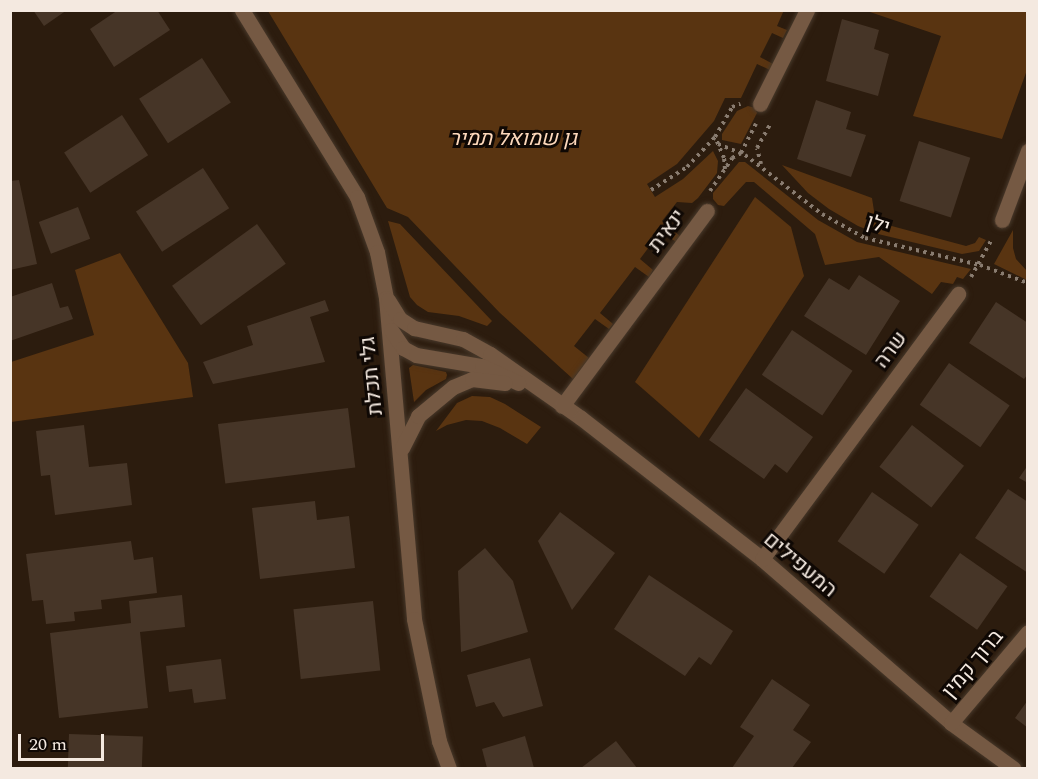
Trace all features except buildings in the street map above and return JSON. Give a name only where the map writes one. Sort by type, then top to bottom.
[{"type":"street","name":"גלי תכלת","points":[[242,10],[357,197],[377,252],[386,298],[414,619],[438,741],[449,768]]},
{"type":"street","points":[[761,109],[807,10]]},
{"type":"street","points":[[1002,220],[1028,151]]},
{"type":"street","name":"ינאית","points":[[557,404],[707,211]]},
{"type":"street","name":"שרה","points":[[762,559],[958,294]]},
{"type":"street","name":"המעפילים","points":[[386,298],[400,319],[414,328],[463,339],[490,354],[557,404]]},
{"type":"street","name":"המעפילים","points":[[388,323],[403,348],[416,355],[482,366],[528,388],[581,418],[762,559],[951,723],[992,755],[1013,768]]},
{"type":"street","name":"המעפילים","points":[[400,450],[418,416],[453,387],[472,380],[489,379],[528,388]]},
{"type":"street","name":"ברוך קמין","points":[[951,723],[1028,632]]},
{"type":"path","points":[[651,190],[687,167],[715,137],[732,108],[750,101],[773,120],[757,148],[763,167]]},
{"type":"path","name":"ינאית","points":[[707,211],[700,204],[732,158],[741,153],[761,109]]},
{"type":"path","points":[[715,137],[724,158],[725,169]]},
{"type":"path","name":"ילן","points":[[718,144],[741,153],[763,167],[822,214],[855,234],[884,244],[980,265],[1028,283]]},
{"type":"path","points":[[958,294],[980,265],[1002,220]]},
{"type":"green space","name":"גן שמואל תמיר","points":[[784,10],[777,26],[787,30],[783,38],[772,33],[760,57],[773,64],[770,70],[757,64],[741,98],[725,98],[714,121],[677,164],[647,184],[655,197],[683,179],[713,151],[718,161],[717,173],[698,198],[692,203],[677,202],[662,221],[680,236],[676,242],[661,231],[640,259],[653,270],[649,277],[635,267],[600,313],[613,324],[609,329],[595,319],[574,346],[589,358],[573,379],[500,313],[408,217],[387,208],[268,11]]},
{"type":"green space","points":[[867,11],[1027,11],[1027,70],[1002,139],[913,116],[941,36]]},
{"type":"green space","points":[[748,106],[755,108],[757,113],[741,144],[722,140],[722,134],[737,111]]},
{"type":"green space","points":[[739,162],[745,162],[818,220],[857,242],[971,269],[963,279],[957,277],[953,284],[941,282],[932,294],[879,257],[825,265],[815,234],[754,182],[746,182],[724,206],[718,205],[713,199],[713,193]]},
{"type":"green space","points":[[782,165],[872,198],[874,211],[888,225],[966,246],[975,243],[979,237],[986,240],[979,251],[962,254],[878,234],[858,226],[829,209],[808,193]]},
{"type":"green space","points":[[755,197],[791,227],[804,276],[699,438],[635,382]]},
{"type":"green space","points":[[388,221],[400,224],[492,321],[487,326],[459,316],[428,312],[417,305],[410,297]]},
{"type":"green space","points":[[1013,230],[1013,248],[1016,259],[1027,271],[1027,280],[994,264]]},
{"type":"green space","points":[[120,253],[188,363],[193,397],[11,422],[11,362],[94,335],[75,270]]},
{"type":"green space","points":[[413,365],[446,372],[447,375],[446,379],[426,390],[414,402],[409,368]]},
{"type":"green space","points":[[472,396],[490,397],[541,427],[527,444],[500,428],[482,421],[466,420],[447,425],[436,431],[457,403]]}]
